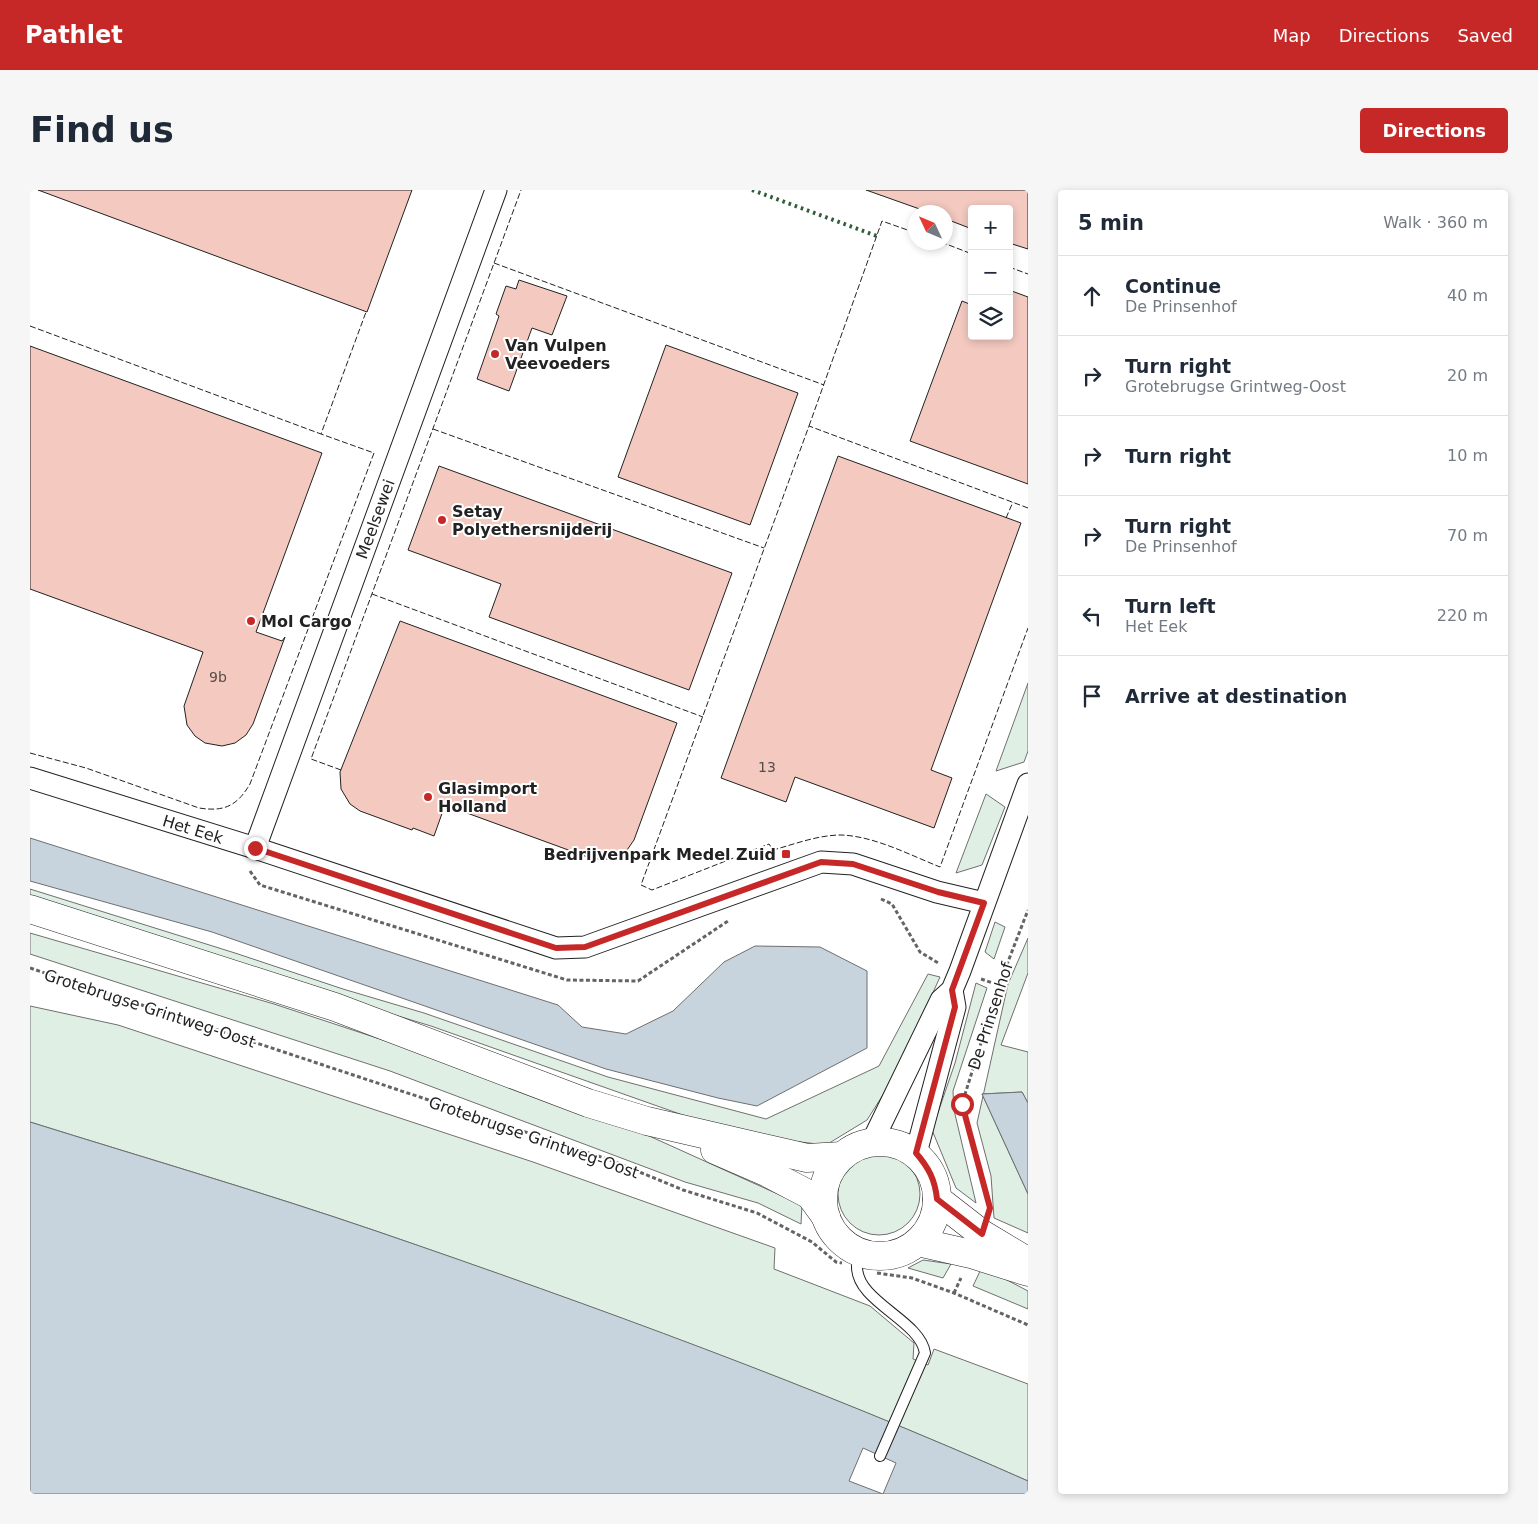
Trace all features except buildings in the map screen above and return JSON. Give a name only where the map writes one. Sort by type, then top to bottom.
[{"type":"street","name":"Meelsewei","points":[[255,848],[496,190]]},
{"type":"street","name":"Het Eek","points":[[30,778],[255,848],[556,948],[585,947],[821,862],[853,864],[938,892],[984,903]]},
{"type":"street","name":"De Prinsenhof","points":[[872,1142],[941,1000],[952,990],[1028,784]]},
{"type":"street","points":[[30,909],[335,1008],[588,1102],[647,1121],[806,1158],[842,1156]]},
{"type":"street","name":"De Prinsenhof","points":[[916,1153],[955,1007],[952,990]]},
{"type":"street","points":[[647,1121],[768,1173],[810,1195],[835,1233],[858,1260],[866,1254],[885,1256],[903,1251],[918,1242],[928,1230],[935,1215],[937,1199],[935,1182],[928,1166],[916,1153],[895,1144],[872,1142],[856,1146],[842,1156],[832,1169],[825,1184],[823,1200],[826,1217]]},
{"type":"street","points":[[937,1199],[977,1244],[1028,1272]]},
{"type":"street","points":[[918,1242],[977,1244],[1028,1262]]},
{"type":"lane","points":[[858,1260],[863,1284],[870,1294],[920,1338],[925,1354],[880,1456]]},
{"type":"path","name":"De Prinsenhof","points":[[954,1293],[977,1244],[990,1208],[962,1104],[999,985],[1028,910]]},
{"type":"path","name":"Grotebrugse Grintweg-Oost","points":[[30,968],[613,1162],[683,1190],[757,1213],[812,1242],[836,1262],[858,1260],[887,1276],[912,1278],[954,1293],[1028,1325]]},
{"type":"green space","points":[[1028,683],[1028,751],[1024,762],[996,771]]},
{"type":"green space","points":[[986,794],[1005,807],[982,865],[956,873]]},
{"type":"green space","points":[[30,889],[424,1013],[608,1077],[766,1119],[879,1066],[928,974],[940,977],[895,1076],[867,1120],[826,1145],[750,1136],[728,1131],[431,1026],[30,904]]},
{"type":"green space","points":[[995,922],[1005,927],[994,959],[985,952]]},
{"type":"green space","points":[[30,933],[274,1004],[395,1044],[647,1135],[802,1205],[801,1224],[758,1203],[685,1182],[390,1071],[30,954]]},
{"type":"green space","points":[[1028,938],[1028,973],[1001,1045],[1028,1052],[1028,1103],[1022,1092],[983,1094],[1008,984]]},
{"type":"green space","points":[[976,983],[987,988],[953,1091],[954,1110],[976,1203],[956,1188],[932,1130],[955,1063]]},
{"type":"green space","points":[[30,1006],[118,1025],[533,1162],[775,1248],[774,1269],[870,1306],[914,1343],[913,1359],[928,1365],[934,1349],[1028,1384],[1028,1481],[948,1446],[705,1349],[541,1289],[333,1217],[30,1122]]},
{"type":"green space","points":[[983,1096],[1028,1194],[1028,1233],[994,1218],[991,1176],[977,1123]]},
{"type":"green space","points":[[879,1153],[895,1156],[908,1165],[917,1178],[920,1194],[917,1210],[908,1223],[895,1232],[879,1235],[863,1232],[850,1223],[841,1210],[838,1194],[841,1178],[850,1165],[863,1156]]},
{"type":"green space","points":[[923,1260],[951,1264],[943,1278],[908,1268]]},
{"type":"green space","points":[[982,1267],[1028,1291],[1028,1309],[973,1286]]},
{"type":"shaded area","points":[[30,838],[558,1005],[582,1027],[626,1034],[673,1011],[724,962],[755,946],[820,947],[867,971],[867,1048],[757,1106],[718,1098],[606,1069],[212,932],[30,881]]},
{"type":"shaded area","points":[[1022,1092],[1028,1103],[1028,1194],[982,1094]]},
{"type":"shaded area","points":[[30,1122],[333,1217],[623,1318],[786,1380],[948,1446],[1028,1481],[1028,1494],[30,1494]]},
{"type":"pier","points":[[863,1448],[896,1463],[883,1494],[849,1481]]},
{"type":"hedge","points":[[752,190],[877,236]]},
{"type":"fence","points":[[341,770],[311,759],[521,190]]},
{"type":"fence","points":[[809,426],[882,221],[908,230]]},
{"type":"fence","points":[[953,247],[968,252]]},
{"type":"fence","points":[[494,263],[824,385]]},
{"type":"fence","points":[[1013,268],[1028,274]]},
{"type":"fence","points":[[30,326],[321,434],[366,312]]},
{"type":"fence","points":[[1028,508],[809,426],[641,885],[652,890],[769,844],[773,850],[832,835],[853,836],[879,842],[940,867],[1028,628]]},
{"type":"fence","points":[[433,429],[764,548]]},
{"type":"fence","points":[[30,753],[86,768],[199,808],[223,808],[240,798],[250,784],[374,453],[321,434]]},
{"type":"fence","points":[[1006,518],[1013,502]]},
{"type":"fence","points":[[372,594],[703,717]]},
{"type":"place","name":"Van Vulpen Veevoeders","points":[[495,354]]},
{"type":"place","name":"Setay Polyethersnijderij","points":[[442,520]]},
{"type":"place","name":"Mol Cargo","points":[[251,621]]},
{"type":"place","name":"Glasimport Holland","points":[[428,797]]},
{"type":"place","name":"Bedrijvenpark Medel Zuid","points":[[786,854]]},
{"type":"route","points":[[255,848],[556,948],[585,947],[821,862],[853,864],[938,892],[984,903],[952,990],[955,1007],[916,1153],[928,1166],[935,1182],[937,1199],[982,1234],[990,1208],[968,1119],[962,1104]]}]
